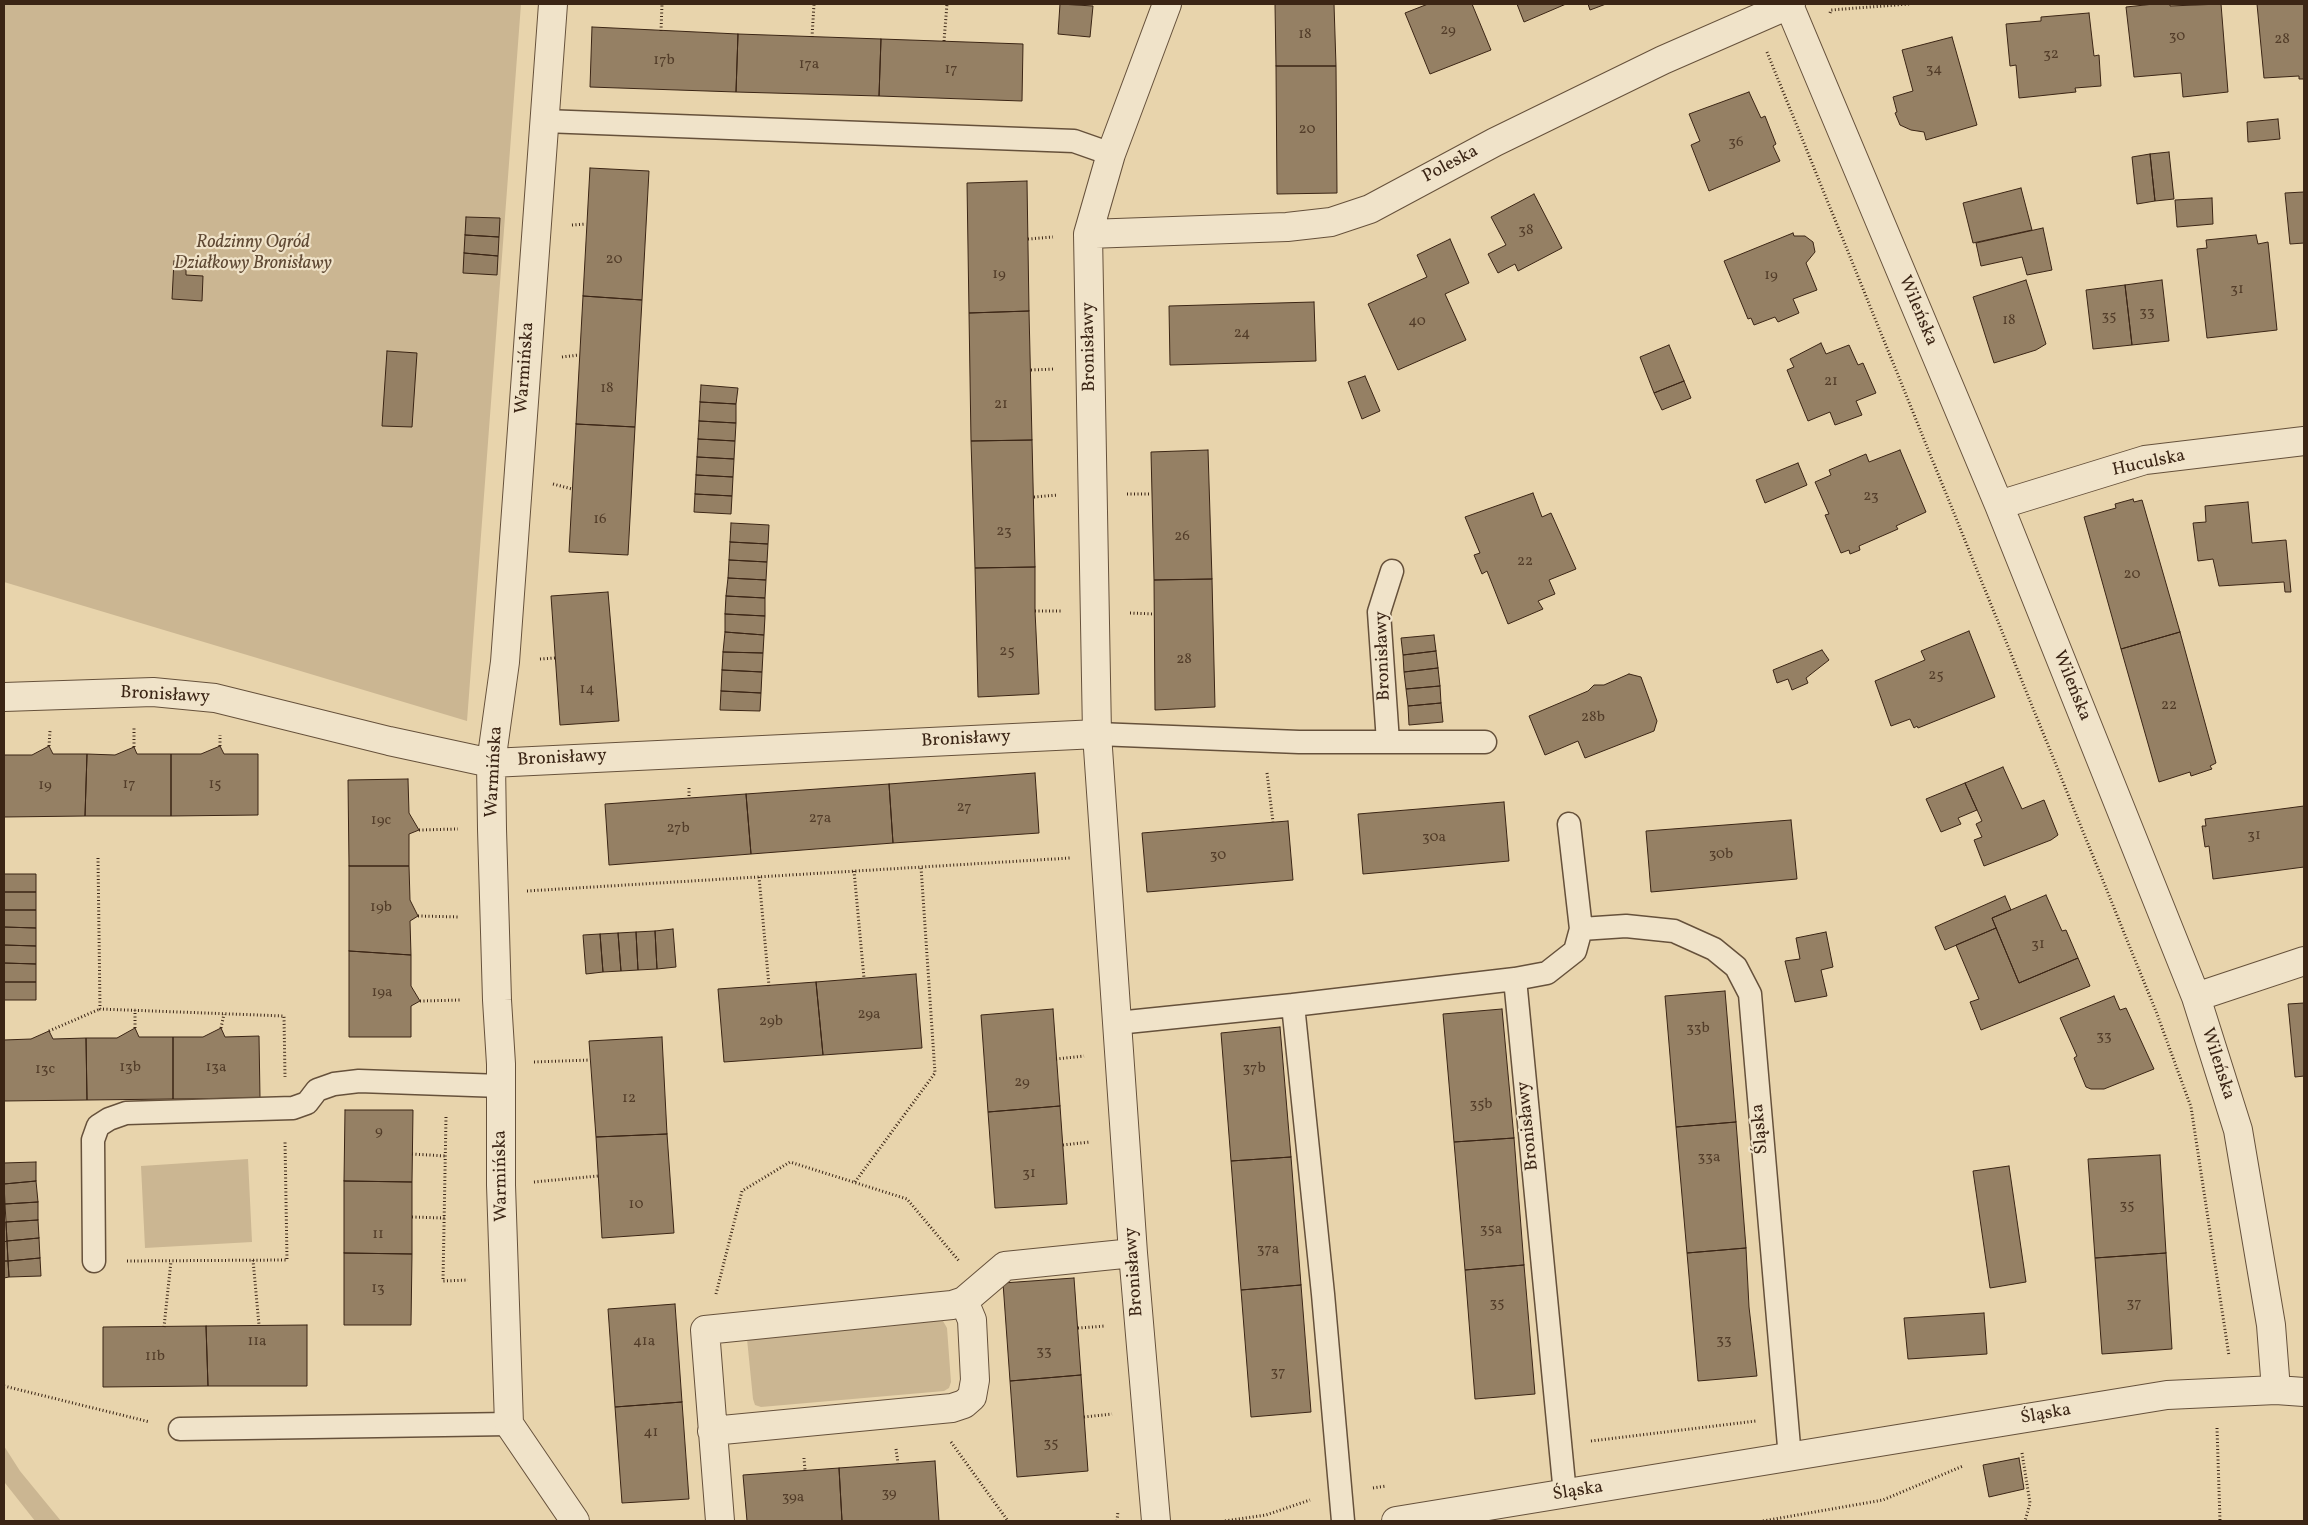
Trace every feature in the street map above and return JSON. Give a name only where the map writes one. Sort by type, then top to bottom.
[{"type":"street","name":"Warmińska","points":[[509,1424],[506,1279],[501,1185],[501,1075],[497,1000],[491,763],[505,662],[553,4]]},
{"type":"street","name":"Bronisławy","points":[[1156,1521],[1133,1253],[1097,734],[1088,234],[1110,154],[1167,4]]},
{"type":"street","name":"Poleska","points":[[1088,234],[1287,227],[1331,222],[1370,209],[1504,137],[1790,4]]},
{"type":"street","name":"Wileńska","points":[[1790,4],[1999,505],[2196,998],[2238,1130],[2271,1325],[2276,1390]]},
{"type":"street","name":"Huculska","points":[[1999,505],[2145,460],[2304,441]]},
{"type":"street","name":"Bronisławy","points":[[4,697],[153,692],[215,698],[390,741],[491,763],[1097,734]]},
{"type":"street","points":[[2196,998],[2304,961]]},
{"type":"street","points":[[720,1521],[705,1330],[952,1305],[973,1294],[1004,1266],[1133,1253]]},
{"type":"street","points":[[712,1430],[952,1408],[964,1404],[972,1397],[976,1380],[972,1320],[973,1294]]},
{"type":"street","name":"Śląska","points":[[1396,1521],[2167,1395],[2276,1390],[2304,1392]]},
{"type":"street","points":[[509,1424],[575,1521]]},
{"type":"lane","points":[[544,120],[1074,141],[1110,154]]},
{"type":"lane","name":"Bronisławy","points":[[1388,742],[1379,612],[1392,571]]},
{"type":"lane","name":"Bronisławy","points":[[1097,734],[1264,740],[1485,742]]},
{"type":"lane","points":[[1117,1023],[1293,1005],[1515,979],[1547,973],[1575,951],[1581,929],[1569,824]]},
{"type":"lane","name":"Śląska","points":[[1581,929],[1626,926],[1674,932],[1714,949],[1736,967],[1750,994],[1790,1458]]},
{"type":"lane","name":"Bronisławy","points":[[1515,979],[1565,1494]]},
{"type":"lane","points":[[1293,1005],[1323,1294],[1343,1521]]},
{"type":"lane","points":[[94,1261],[93,1140],[98,1126],[126,1113],[293,1108],[308,1103],[317,1090],[334,1084],[359,1081],[447,1084],[501,1075]]},
{"type":"lane","points":[[180,1429],[509,1424]]},
{"type":"path","points":[[661,31],[662,4]]},
{"type":"path","points":[[812,37],[814,4]]},
{"type":"path","points":[[944,41],[947,4]]},
{"type":"path","points":[[1829,19],[1831,10],[1909,4]]},
{"type":"path","points":[[1754,20],[2158,1014],[2191,1107],[2229,1356]]},
{"type":"path","points":[[1264,740],[1273,822]]},
{"type":"path","points":[[495,893],[1076,857]]},
{"type":"path","points":[[98,858],[100,1009]]},
{"type":"path","points":[[855,1182],[935,1073],[920,867]]},
{"type":"path","points":[[854,871],[864,978]]},
{"type":"path","points":[[759,877],[769,986]]},
{"type":"path","points":[[420,1000],[497,1000]]},
{"type":"path","points":[[49,1031],[100,1009],[284,1016],[287,1260],[94,1261]]},
{"type":"path","points":[[134,1028],[135,1010]]},
{"type":"path","points":[[221,1028],[224,1014]]},
{"type":"path","points":[[1056,1059],[1088,1055]]},
{"type":"path","points":[[501,1075],[590,1060]]},
{"type":"path","points":[[447,1084],[443,1281],[506,1279]]},
{"type":"path","points":[[1063,1145],[1093,1142]]},
{"type":"path","points":[[412,1154],[446,1156]]},
{"type":"path","points":[[705,1330],[742,1191],[790,1162],[907,1199],[973,1294]]},
{"type":"path","points":[[501,1185],[598,1176]]},
{"type":"path","points":[[412,1217],[444,1218]]},
{"type":"path","points":[[254,1260],[259,1325]]},
{"type":"path","points":[[164,1327],[171,1261]]},
{"type":"path","points":[[1078,1328],[1106,1326]]},
{"type":"path","points":[[4,1386],[180,1429]]},
{"type":"path","points":[[1084,1417],[1112,1414]]},
{"type":"path","points":[[2208,1425],[2217,1425],[2220,1521]]},
{"type":"path","points":[[942,1443],[951,1442],[1008,1521]]},
{"type":"path","points":[[887,1448],[905,1447]]},
{"type":"path","points":[[2022,1450],[2030,1502],[2025,1521]]},
{"type":"path","points":[[1763,1521],[1883,1500],[1968,1464]]},
{"type":"green space","name":"Rodzinny Ogród Działkowy Bronisławy","points":[[4,4],[521,4],[467,721],[4,582]]},
{"type":"green space","points":[[248,1159],[252,1242],[145,1248],[141,1166]]},
{"type":"green space","points":[[931,1317],[943,1321],[947,1328],[951,1382],[949,1388],[944,1391],[761,1407],[755,1405],[747,1339]]},
{"type":"green space","points":[[4,1446],[20,1471],[61,1521],[35,1521],[5,1483]]},
{"type":"building","points":[[1060,4],[1093,6],[1090,37],[1058,34]]},
{"type":"building","points":[[1275,4],[1334,4],[1336,66],[1276,66]]},
{"type":"building","points":[[1428,4],[1472,4],[1491,50],[1430,74],[1405,13]]},
{"type":"building","points":[[1517,4],[1566,4],[1524,22]]},
{"type":"building","points":[[1588,4],[1606,4],[1590,10]]},
{"type":"building","points":[[2170,4],[2170,6],[2221,4],[2228,92],[2183,97],[2181,73],[2134,77],[2126,7]]},
{"type":"building","points":[[2257,4],[2304,4],[2304,79],[2299,79],[2299,76],[2264,78]]},
{"type":"building","points":[[2089,13],[2094,56],[2099,55],[2101,86],[2075,88],[2076,92],[2019,98],[2016,65],[2010,66],[2006,24],[2041,21],[2041,17]]},
{"type":"building","points":[[592,27],[738,34],[736,92],[590,87]]},
{"type":"building","points":[[738,34],[881,39],[879,96],[736,92]]},
{"type":"building","points":[[1952,37],[1977,125],[1926,140],[1924,132],[1911,130],[1900,125],[1895,113],[1897,112],[1893,97],[1913,91],[1902,50]]},
{"type":"building","points":[[881,39],[1023,44],[1022,101],[879,96]]},
{"type":"building","points":[[1276,66],[1336,66],[1337,193],[1277,194]]},
{"type":"building","points":[[1749,92],[1761,118],[1765,116],[1776,144],[1773,146],[1780,161],[1709,191],[1691,145],[1700,141],[1689,114]]},
{"type":"building","points":[[2278,119],[2280,139],[2248,142],[2247,122]]},
{"type":"building","points":[[2169,152],[2174,199],[2155,201],[2150,154]]},
{"type":"building","points":[[2150,154],[2155,201],[2137,204],[2132,157]]},
{"type":"building","points":[[590,168],[649,171],[642,300],[583,296]]},
{"type":"building","points":[[1027,181],[1029,311],[969,313],[967,183]]},
{"type":"building","points":[[2021,188],[2032,230],[1973,243],[1963,203]]},
{"type":"building","points":[[2304,192],[2304,243],[2290,244],[2285,193]]},
{"type":"building","points":[[1534,194],[1562,248],[1518,271],[1515,264],[1498,273],[1488,254],[1506,245],[1491,217]]},
{"type":"building","points":[[2212,198],[2213,224],[2177,227],[2175,200]]},
{"type":"building","points":[[466,217],[500,218],[499,237],[465,235]]},
{"type":"building","points":[[2043,228],[2052,270],[2027,275],[2022,257],[1981,266],[1976,243]]},
{"type":"building","points":[[1793,233],[1794,236],[1805,236],[1813,242],[1815,252],[1806,263],[1817,290],[1793,299],[1799,313],[1778,322],[1775,317],[1754,325],[1751,318],[1748,319],[1724,261]]},
{"type":"building","points":[[465,235],[499,237],[498,256],[464,253]]},
{"type":"building","points":[[2256,235],[2258,244],[2268,242],[2277,330],[2207,338],[2197,249],[2207,248],[2206,240]]},
{"type":"building","points":[[1450,239],[1469,283],[1445,294],[1466,340],[1398,370],[1368,304],[1427,277],[1417,255]]},
{"type":"building","points":[[464,253],[498,256],[497,275],[463,273]]},
{"type":"building","points":[[174,261],[186,261],[186,275],[203,276],[202,301],[172,299]]},
{"type":"building","points":[[2026,280],[2046,344],[2036,350],[1994,363],[1973,297]]},
{"type":"building","points":[[2162,280],[2169,341],[2132,345],[2125,285]]},
{"type":"building","points":[[2125,285],[2132,345],[2093,349],[2086,290]]},
{"type":"building","points":[[583,296],[642,300],[635,427],[576,424]]},
{"type":"building","points":[[1314,302],[1316,361],[1170,365],[1169,306]]},
{"type":"building","points":[[1029,311],[1032,440],[971,441],[969,313]]},
{"type":"building","points":[[1821,343],[1826,354],[1849,345],[1858,365],[1863,363],[1876,393],[1856,401],[1862,415],[1835,425],[1830,412],[1808,421],[1787,370],[1794,367],[1790,359]]},
{"type":"building","points":[[1669,345],[1684,381],[1654,393],[1640,357]]},
{"type":"building","points":[[387,351],[417,353],[412,427],[382,426]]},
{"type":"building","points":[[1365,376],[1380,411],[1362,419],[1348,382]]},
{"type":"building","points":[[1684,381],[1691,398],[1662,410],[1654,393]]},
{"type":"building","points":[[701,385],[738,388],[736,404],[700,402]]},
{"type":"building","points":[[700,402],[736,404],[736,423],[699,421]]},
{"type":"building","points":[[699,421],[736,423],[735,441],[698,439]]},
{"type":"building","points":[[576,424],[635,427],[628,555],[569,552]]},
{"type":"building","points":[[698,439],[735,441],[734,459],[697,457]]},
{"type":"building","points":[[1032,440],[1035,567],[975,568],[971,441]]},
{"type":"building","points":[[1208,450],[1212,579],[1154,580],[1151,452]]},
{"type":"building","points":[[1900,450],[1926,512],[1896,526],[1898,529],[1859,546],[1860,550],[1850,554],[1849,550],[1841,553],[1825,515],[1829,514],[1815,482],[1831,475],[1829,470],[1866,454],[1869,462]]},
{"type":"building","points":[[697,457],[734,459],[733,477],[696,475]]},
{"type":"building","points":[[1798,463],[1807,485],[1765,503],[1756,480]]},
{"type":"building","points":[[696,475],[733,477],[732,496],[695,494]]},
{"type":"building","points":[[1533,493],[1542,517],[1551,513],[1576,569],[1549,580],[1555,594],[1538,601],[1543,609],[1508,624],[1487,571],[1482,574],[1474,555],[1480,553],[1465,517]]},
{"type":"building","points":[[695,494],[732,496],[731,514],[694,512]]},
{"type":"building","points":[[2133,499],[2134,502],[2142,500],[2180,632],[2121,649],[2084,517],[2116,508],[2115,504]]},
{"type":"building","points":[[2248,502],[2252,543],[2286,540],[2291,592],[2285,592],[2284,582],[2219,586],[2213,559],[2198,561],[2193,523],[2206,522],[2205,506]]},
{"type":"building","points":[[731,523],[769,525],[768,544],[730,542]]},
{"type":"building","points":[[730,542],[768,544],[767,562],[729,560]]},
{"type":"building","points":[[729,560],[767,562],[766,580],[728,578]]},
{"type":"building","points":[[1035,567],[1039,694],[978,697],[975,568]]},
{"type":"building","points":[[728,578],[766,580],[765,598],[726,596]]},
{"type":"building","points":[[1212,579],[1215,707],[1155,710],[1154,580]]},
{"type":"building","points":[[608,592],[619,721],[560,725],[551,596]]},
{"type":"building","points":[[726,596],[765,598],[765,616],[725,614]]},
{"type":"building","points":[[725,614],[765,616],[764,635],[725,632]]},
{"type":"building","points":[[1969,631],[1995,697],[1918,728],[1917,726],[1914,728],[1910,719],[1891,726],[1875,681],[1925,660],[1921,651]]},
{"type":"building","points":[[725,632],[764,635],[763,653],[723,652]]},
{"type":"building","points":[[2180,632],[2216,763],[2210,766],[2212,769],[2191,776],[2190,772],[2159,782],[2121,649]]},
{"type":"building","points":[[1434,635],[1436,651],[1403,655],[1401,638]]},
{"type":"building","points":[[1822,650],[1829,660],[1806,678],[1808,683],[1792,690],[1788,679],[1777,683],[1773,670]]},
{"type":"building","points":[[1436,651],[1438,668],[1404,672],[1403,655]]},
{"type":"building","points":[[723,652],[763,653],[762,672],[722,670]]},
{"type":"building","points":[[1438,668],[1440,686],[1406,689],[1404,672]]},
{"type":"building","points":[[722,670],[762,672],[761,693],[721,691]]},
{"type":"building","points":[[1629,674],[1641,677],[1657,721],[1654,731],[1585,758],[1578,741],[1545,755],[1529,716],[1588,691],[1594,685],[1604,685]]},
{"type":"building","points":[[1440,686],[1441,703],[1408,706],[1406,689]]},
{"type":"building","points":[[721,691],[761,693],[760,711],[720,710]]},
{"type":"building","points":[[1441,703],[1443,722],[1409,725],[1408,706]]},
{"type":"building","points":[[49,746],[53,754],[87,754],[85,816],[4,817],[4,755],[32,755]]},
{"type":"building","points":[[220,746],[224,754],[258,754],[258,815],[171,816],[171,754],[201,754]]},
{"type":"building","points":[[134,747],[137,754],[171,754],[171,816],[85,816],[87,754],[115,755]]},
{"type":"building","points":[[2003,767],[2022,809],[2044,800],[2058,835],[2051,840],[1984,866],[1974,840],[1982,837],[1976,824],[1982,821],[1965,783]]},
{"type":"building","points":[[1035,773],[1039,833],[893,843],[889,784]]},
{"type":"building","points":[[408,779],[409,813],[419,830],[409,834],[409,866],[349,866],[348,780]]},
{"type":"building","points":[[1965,783],[1977,810],[1958,818],[1961,824],[1941,832],[1926,799]]},
{"type":"building","points":[[889,784],[893,843],[751,854],[746,794]]},
{"type":"building","points":[[746,794],[751,854],[609,865],[605,804]]},
{"type":"building","points":[[1504,802],[1509,861],[1363,874],[1358,814]]},
{"type":"building","points":[[2304,806],[2304,867],[2213,879],[2209,846],[2205,847],[2202,826],[2206,826],[2205,819]]},
{"type":"building","points":[[1791,820],[1797,879],[1651,892],[1646,831]]},
{"type":"building","points":[[1288,821],[1293,880],[1147,892],[1142,833]]},
{"type":"building","points":[[349,866],[409,866],[410,900],[418,916],[410,921],[411,955],[349,951]]},
{"type":"building","points":[[4,874],[36,874],[36,892],[4,892]]},
{"type":"building","points":[[4,892],[36,892],[36,910],[4,910]]},
{"type":"building","points":[[2046,895],[2062,931],[2066,930],[2078,958],[2019,983],[1992,918]]},
{"type":"building","points":[[2005,896],[2011,910],[1992,918],[1996,928],[1945,950],[1935,927]]},
{"type":"building","points":[[4,910],[36,910],[36,928],[4,927]]},
{"type":"building","points":[[4,927],[36,928],[36,946],[4,945]]},
{"type":"building","points":[[1996,928],[2019,983],[2078,958],[2090,986],[1981,1030],[1970,1002],[1979,999],[1956,945]]},
{"type":"building","points":[[673,929],[676,967],[657,969],[655,931]]},
{"type":"building","points":[[655,931],[657,969],[638,970],[636,932]]},
{"type":"building","points":[[636,932],[638,970],[621,971],[618,933]]},
{"type":"building","points":[[1826,932],[1833,967],[1821,970],[1827,996],[1795,1002],[1785,961],[1800,959],[1796,938]]},
{"type":"building","points":[[618,933],[621,971],[603,972],[600,934]]},
{"type":"building","points":[[600,934],[603,972],[586,974],[583,935]]},
{"type":"building","points":[[4,945],[36,946],[36,964],[4,963]]},
{"type":"building","points":[[349,951],[411,955],[411,986],[420,1001],[411,1006],[411,1037],[349,1037]]},
{"type":"building","points":[[4,963],[36,964],[36,982],[4,982]]},
{"type":"building","points":[[916,974],[922,1048],[823,1055],[816,982]]},
{"type":"building","points":[[4,982],[36,982],[36,1000],[4,1000]]},
{"type":"building","points":[[816,982],[823,1055],[724,1062],[718,989]]},
{"type":"building","points":[[1725,991],[1736,1122],[1676,1127],[1665,996]]},
{"type":"building","points":[[2114,996],[2120,1010],[2126,1008],[2154,1069],[2104,1089],[2091,1089],[2086,1087],[2074,1058],[2077,1056],[2060,1018]]},
{"type":"building","points":[[2304,1003],[2304,1076],[2295,1077],[2288,1004]]},
{"type":"building","points":[[1053,1009],[1060,1106],[988,1112],[981,1015]]},
{"type":"building","points":[[1502,1009],[1514,1138],[1454,1142],[1443,1014]]},
{"type":"building","points":[[1280,1027],[1291,1157],[1231,1161],[1221,1033]]},
{"type":"building","points":[[135,1028],[139,1037],[173,1037],[173,1099],[87,1100],[86,1038],[117,1038]]},
{"type":"building","points":[[221,1028],[225,1037],[259,1036],[260,1098],[173,1099],[173,1037],[203,1037]]},
{"type":"building","points":[[49,1031],[53,1039],[86,1038],[87,1100],[4,1101],[4,1040],[31,1039]]},
{"type":"building","points":[[662,1037],[667,1134],[596,1137],[589,1041]]},
{"type":"building","points":[[1060,1106],[1067,1204],[995,1208],[988,1112]]},
{"type":"building","points":[[345,1110],[413,1110],[412,1182],[344,1181]]},
{"type":"building","points":[[1736,1122],[1746,1248],[1687,1253],[1676,1127]]},
{"type":"building","points":[[667,1134],[674,1233],[602,1238],[596,1137]]},
{"type":"building","points":[[1514,1138],[1524,1265],[1465,1270],[1454,1142]]},
{"type":"building","points":[[2160,1155],[2166,1253],[2095,1258],[2088,1159]]},
{"type":"building","points":[[1291,1157],[1301,1285],[1241,1290],[1231,1161]]},
{"type":"building","points":[[36,1162],[36,1181],[4,1184],[4,1163]]},
{"type":"building","points":[[2009,1166],[2026,1282],[1990,1288],[1973,1171]]},
{"type":"building","points":[[36,1181],[38,1202],[5,1204],[4,1184]]},
{"type":"building","points":[[344,1181],[412,1182],[412,1254],[344,1253]]},
{"type":"building","points":[[38,1202],[38,1220],[6,1222],[5,1204]]},
{"type":"building","points":[[38,1220],[39,1238],[7,1241],[6,1222]]},
{"type":"building","points":[[4,1222],[6,1222],[7,1241],[4,1242]]},
{"type":"building","points":[[39,1238],[40,1258],[8,1261],[7,1241]]},
{"type":"building","points":[[7,1241],[8,1261],[4,1261],[4,1242]]},
{"type":"building","points":[[1746,1248],[1749,1307],[1757,1376],[1698,1381],[1687,1253]]},
{"type":"building","points":[[344,1253],[412,1254],[411,1325],[344,1325]]},
{"type":"building","points":[[2166,1253],[2172,1349],[2102,1354],[2095,1258]]},
{"type":"building","points":[[40,1258],[41,1276],[9,1277],[8,1261]]},
{"type":"building","points":[[4,1261],[8,1261],[9,1277],[4,1278]]},
{"type":"building","points":[[1524,1265],[1535,1394],[1475,1399],[1465,1270]]},
{"type":"building","points":[[1074,1278],[1081,1375],[1010,1381],[1003,1283]]},
{"type":"building","points":[[1301,1285],[1311,1412],[1251,1417],[1241,1290]]},
{"type":"building","points":[[675,1304],[682,1402],[615,1407],[608,1309]]},
{"type":"building","points":[[1984,1313],[1987,1354],[1908,1359],[1904,1318]]},
{"type":"building","points":[[307,1325],[307,1386],[208,1386],[206,1326]]},
{"type":"building","points":[[206,1326],[208,1386],[103,1387],[103,1327]]},
{"type":"building","points":[[1081,1375],[1088,1471],[1017,1477],[1010,1381]]},
{"type":"building","points":[[682,1402],[689,1499],[622,1503],[615,1407]]},
{"type":"building","points":[[2019,1458],[2024,1489],[1989,1497],[1983,1465]]},
{"type":"building","points":[[935,1461],[939,1521],[842,1521],[839,1468]]},
{"type":"building","points":[[839,1468],[842,1521],[747,1521],[743,1475]]}]
